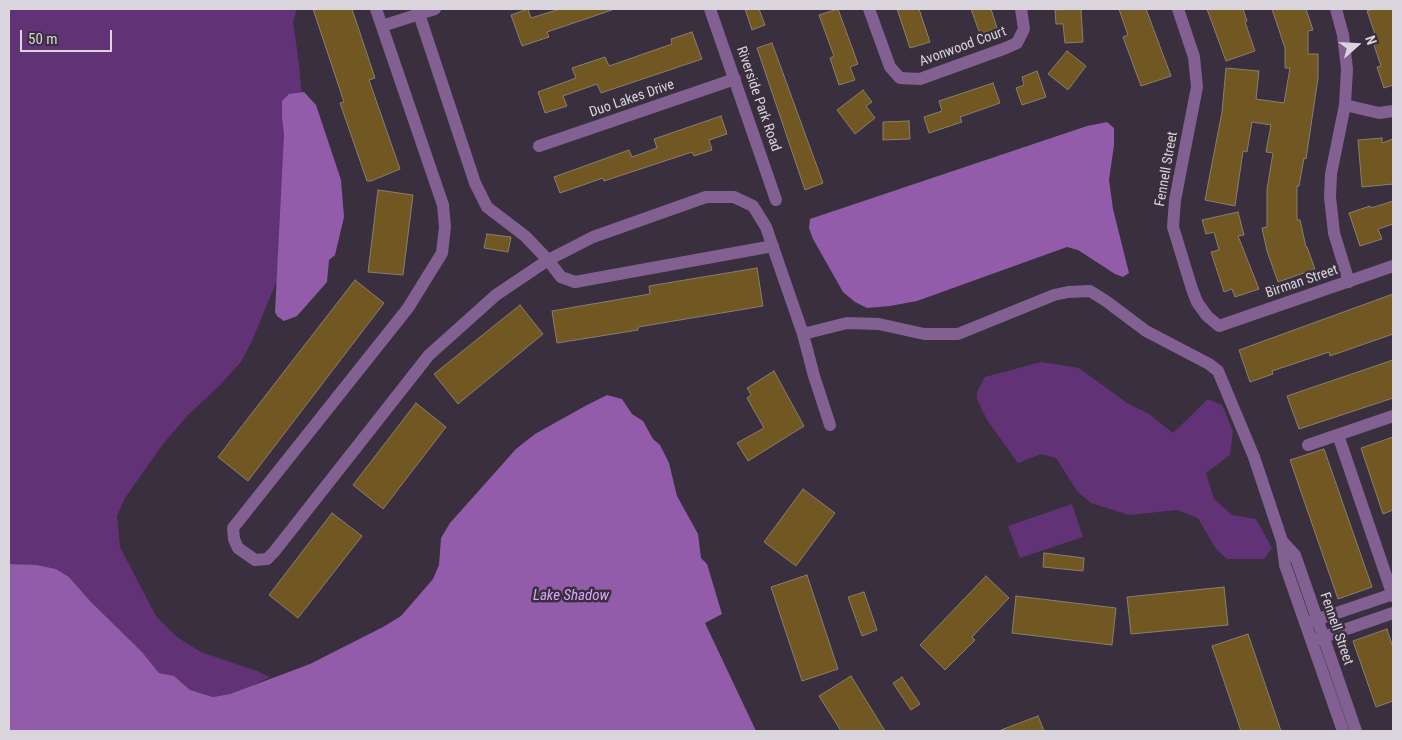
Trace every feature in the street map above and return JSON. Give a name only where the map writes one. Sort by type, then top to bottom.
[{"type":"street","points":[[376,9],[443,205],[445,228],[442,253],[408,308],[233,528],[234,539],[238,548],[256,560],[266,559],[280,544],[429,355],[496,295],[548,260],[593,237],[706,198],[734,197],[753,206],[766,227],[804,334],[814,376],[830,426]]},
{"type":"street","points":[[382,26],[435,9]]},
{"type":"street","name":"Riverside Park Road","points":[[710,9],[776,200]]},
{"type":"street","name":"Avonwood Court","points":[[869,9],[890,67],[900,78],[920,79],[1017,42],[1024,29],[1022,9]]},
{"type":"street","name":"Fennell Street","points":[[1178,9],[1194,57],[1197,87],[1175,200],[1173,227],[1197,302],[1207,316],[1219,326]]},
{"type":"street","points":[[1336,9],[1344,35],[1346,69],[1345,105],[1331,174],[1330,197],[1334,234],[1349,282]]},
{"type":"street","points":[[419,14],[475,183],[487,207],[525,236],[561,277],[575,282],[773,246]]},
{"type":"street","name":"Duo Lakes Drive","points":[[539,146],[735,79]]},
{"type":"street","points":[[1345,105],[1379,113],[1393,111]]},
{"type":"street","name":"Birman Street","points":[[1219,326],[1393,266]]},
{"type":"street","name":"Fennell Street","points":[[804,334],[847,323],[879,324],[924,334],[958,334],[1054,295],[1090,291],[1146,331],[1218,371],[1254,458],[1282,541],[1285,565],[1311,622],[1343,731]]},
{"type":"street","points":[[1308,445],[1393,416]]},
{"type":"street","points":[[1311,622],[1393,595],[1338,435]]},
{"type":"street","points":[[1360,605],[1366,623]]},
{"type":"street","points":[[1317,640],[1393,613]]},
{"type":"street","name":"Fennell Street","points":[[1317,640],[1356,731]]},
{"type":"shaded area","points":[[9,9],[297,9],[293,21],[303,109],[278,278],[252,341],[241,362],[189,414],[163,444],[125,498],[117,516],[120,547],[156,616],[177,637],[201,652],[270,677],[230,694],[213,697],[189,690],[174,676],[159,673],[142,652],[90,601],[69,577],[56,569],[37,565],[9,564]]},
{"type":"shaded area","points":[[1041,362],[1079,368],[1127,403],[1149,414],[1173,433],[1208,399],[1222,405],[1233,431],[1230,455],[1206,473],[1214,499],[1232,515],[1256,519],[1272,548],[1264,559],[1227,559],[1216,549],[1198,518],[1177,510],[1129,515],[1091,503],[1077,491],[1056,458],[1041,454],[1018,463],[987,420],[977,399],[977,392],[985,377]]},
{"type":"shaded area","points":[[1072,504],[1083,537],[1020,558],[1008,526]]},
{"type":"water","points":[[304,92],[316,105],[341,180],[344,217],[335,255],[329,260],[327,282],[297,316],[284,321],[275,312],[284,135],[282,101],[289,94]]},
{"type":"water","points":[[1107,122],[1114,128],[1114,145],[1109,180],[1113,209],[1129,273],[1123,277],[1115,274],[1078,250],[1067,247],[917,301],[867,308],[855,302],[843,292],[813,239],[809,228],[810,219],[1087,126]]},
{"type":"water","name":"Lake Shadow","points":[[607,395],[622,399],[632,414],[643,421],[653,439],[660,445],[669,463],[677,496],[698,534],[701,558],[707,564],[722,614],[705,623],[756,731],[9,731],[9,564],[37,565],[56,569],[69,577],[90,601],[142,652],[159,673],[174,676],[190,690],[213,697],[230,694],[310,664],[401,616],[433,579],[439,565],[441,538],[450,523],[516,449],[535,434]]},
{"type":"building","points":[[313,9],[352,9],[375,78],[369,80],[400,169],[367,181],[340,103],[344,102]]},
{"type":"building","points":[[528,9],[531,18],[560,9],[612,10],[547,32],[549,37],[522,46],[511,15]]},
{"type":"building","points":[[745,9],[759,9],[765,25],[752,30]]},
{"type":"building","points":[[838,9],[858,64],[850,67],[855,80],[839,85],[830,58],[834,56],[819,15]]},
{"type":"building","points":[[897,9],[919,9],[930,42],[910,48]]},
{"type":"building","points":[[971,9],[991,9],[997,28],[980,34]]},
{"type":"building","points":[[1081,9],[1083,42],[1065,43],[1063,24],[1056,24],[1055,10]]},
{"type":"building","points":[[1119,9],[1146,9],[1171,76],[1141,86],[1123,37],[1128,35]]},
{"type":"building","points":[[1207,9],[1243,9],[1247,21],[1245,22],[1255,51],[1226,61]]},
{"type":"building","points":[[1272,9],[1306,9],[1313,30],[1308,31],[1308,54],[1318,54],[1318,78],[1306,159],[1304,158],[1299,186],[1297,186],[1297,220],[1300,220],[1306,247],[1315,269],[1278,282],[1267,251],[1262,228],[1267,227],[1267,189],[1273,153],[1266,152],[1271,125],[1252,122],[1247,152],[1243,151],[1235,206],[1205,200],[1222,112],[1226,68],[1259,71],[1256,99],[1284,103],[1290,68],[1285,68],[1285,48]]},
{"type":"building","points":[[1373,9],[1393,9],[1393,85],[1384,88],[1377,67],[1381,66],[1372,39],[1376,37],[1367,11]]},
{"type":"building","points":[[692,32],[702,59],[601,93],[597,84],[563,96],[567,106],[545,113],[538,92],[576,78],[572,68],[605,57],[609,66],[672,44],[671,39]]},
{"type":"building","points":[[772,43],[823,183],[805,190],[757,48]]},
{"type":"building","points":[[1067,51],[1086,66],[1068,90],[1048,74]]},
{"type":"building","points":[[1037,71],[1046,97],[1022,105],[1016,88],[1024,85],[1022,77]]},
{"type":"building","points":[[993,83],[1000,103],[960,117],[962,122],[929,133],[924,117],[942,111],[939,101]]},
{"type":"building","points":[[863,90],[872,102],[866,106],[875,118],[855,134],[837,110]]},
{"type":"building","points":[[721,116],[727,134],[709,140],[712,150],[694,156],[692,152],[604,181],[603,178],[560,193],[554,177],[629,150],[632,157],[657,148],[654,139]]},
{"type":"building","points":[[909,121],[910,139],[883,140],[883,122]]},
{"type":"building","points":[[1382,138],[1382,143],[1393,139],[1393,184],[1362,187],[1358,140]]},
{"type":"building","points":[[378,190],[413,195],[403,275],[368,272]]},
{"type":"building","points":[[1393,201],[1393,224],[1378,229],[1382,239],[1360,246],[1349,213]]},
{"type":"building","points":[[1238,212],[1244,235],[1238,236],[1259,289],[1235,297],[1232,289],[1224,292],[1211,252],[1219,250],[1214,232],[1206,234],[1202,220]]},
{"type":"building","points":[[487,234],[511,237],[508,252],[484,248]]},
{"type":"building","points":[[757,268],[763,306],[638,327],[638,330],[557,343],[552,311],[650,294],[649,286]]},
{"type":"building","points":[[355,280],[384,303],[248,481],[218,457]]},
{"type":"building","points":[[1393,294],[1393,334],[1330,356],[1329,352],[1272,371],[1273,374],[1250,382],[1239,350]]},
{"type":"building","points":[[520,305],[543,334],[458,404],[434,374]]},
{"type":"building","points":[[1393,360],[1393,398],[1299,429],[1287,396]]},
{"type":"building","points":[[774,371],[804,426],[748,461],[737,443],[764,428],[747,398],[751,395],[747,388]]},
{"type":"building","points":[[416,403],[446,427],[383,509],[353,485]]},
{"type":"building","points":[[1393,437],[1393,510],[1383,514],[1361,448]]},
{"type":"building","points":[[1324,449],[1372,587],[1338,599],[1290,460]]},
{"type":"building","points":[[803,489],[835,513],[796,566],[764,542]]},
{"type":"building","points":[[332,513],[362,536],[298,618],[269,595]]},
{"type":"building","points":[[1044,553],[1084,558],[1083,571],[1043,567]]},
{"type":"building","points":[[807,575],[838,669],[802,681],[771,587]]},
{"type":"building","points":[[986,576],[1009,598],[972,637],[975,640],[945,670],[920,645]]},
{"type":"building","points":[[1224,587],[1228,625],[1131,634],[1127,597]]},
{"type":"building","points":[[864,592],[877,630],[862,636],[848,597]]},
{"type":"building","points":[[1016,596],[1116,608],[1112,645],[1012,633]]},
{"type":"building","points":[[1387,629],[1393,648],[1393,701],[1376,707],[1353,641]]},
{"type":"building","points":[[1248,634],[1281,731],[1241,731],[1212,646]]},
{"type":"building","points":[[851,676],[885,731],[841,731],[819,696]]},
{"type":"building","points":[[902,677],[920,704],[911,710],[893,683]]},
{"type":"building","points":[[1038,716],[1044,731],[1001,731],[1001,730]]}]
